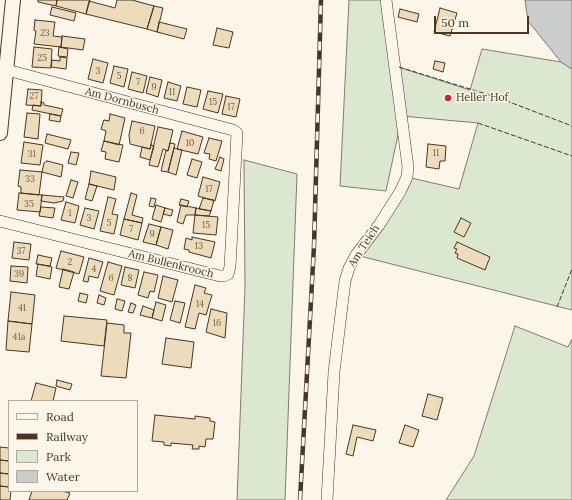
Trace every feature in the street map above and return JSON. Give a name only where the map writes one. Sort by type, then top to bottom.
[{"type":"street","points":[[0,134],[1,108],[7,70],[13,0]]},
{"type":"street","name":"Am Teich","points":[[327,500],[334,372],[345,281],[349,268],[356,255],[396,199],[407,177],[408,167],[386,0]]},
{"type":"street","name":"Am Dornbusch","points":[[7,70],[233,130],[237,133]]},
{"type":"street","name":"Am Bullenkrooch","points":[[0,221],[224,276],[228,274],[230,267],[237,133]]},
{"type":"green space","points":[[349,0],[386,0],[395,66],[470,90],[482,49],[561,62],[572,69],[572,310],[356,255],[407,177],[459,189],[478,123],[402,116],[386,191],[340,186]]},
{"type":"green space","points":[[244,160],[297,174],[285,500],[237,500],[245,287]]},
{"type":"green space","points":[[515,326],[568,347],[572,339],[572,500],[446,500],[474,456]]},
{"type":"water","points":[[525,0],[572,0],[572,69],[561,62],[528,21]]},
{"type":"building","points":[[38,0],[57,0],[56,6],[38,2]]},
{"type":"building","points":[[57,0],[90,0],[86,14],[56,6]]},
{"type":"building","points":[[117,0],[132,0],[154,6],[147,29],[86,14],[89,1],[115,8]]},
{"type":"building","points":[[154,6],[163,8],[157,32],[147,29]]},
{"type":"building","points":[[52,7],[76,13],[74,21],[50,15]]},
{"type":"building","points":[[440,8],[457,13],[450,36],[434,32]]},
{"type":"building","points":[[400,9],[419,14],[417,22],[398,17]]},
{"type":"building","points":[[35,20],[55,22],[53,36],[62,37],[61,47],[34,44],[36,31],[34,30]]},
{"type":"building","points":[[159,22],[187,29],[184,39],[157,32]]},
{"type":"building","points":[[217,28],[233,32],[229,48],[213,45]]},
{"type":"building","points":[[62,36],[85,39],[83,50],[61,47]]},
{"type":"building","points":[[34,47],[52,49],[51,68],[32,67]]},
{"type":"building","points":[[59,47],[68,49],[67,57],[58,56]]},
{"type":"building","points":[[60,57],[67,58],[66,69],[51,67],[52,60],[60,61]]},
{"type":"building","points":[[93,59],[108,63],[103,83],[88,79]]},
{"type":"building","points":[[435,61],[445,63],[443,72],[433,69]]},
{"type":"building","points":[[114,66],[128,69],[124,87],[110,83]]},
{"type":"building","points":[[132,72],[147,76],[143,93],[128,89]]},
{"type":"building","points":[[150,77],[162,80],[158,97],[146,93]]},
{"type":"building","points":[[168,82],[181,86],[177,101],[164,98]]},
{"type":"building","points":[[187,87],[201,90],[197,107],[183,104]]},
{"type":"building","points":[[28,89],[42,90],[41,106],[26,105]]},
{"type":"building","points":[[208,91],[223,94],[218,113],[203,109]]},
{"type":"building","points":[[226,96],[240,99],[236,117],[222,114]]},
{"type":"building","points":[[41,102],[44,103],[44,105],[63,109],[61,116],[32,110],[33,105],[41,106]]},
{"type":"building","points":[[27,113],[40,114],[38,139],[24,137]]},
{"type":"building","points":[[50,114],[61,116],[60,122],[49,120]]},
{"type":"building","points":[[110,114],[125,118],[119,145],[104,141],[106,131],[101,129],[104,120],[109,121]]},
{"type":"building","points":[[132,121],[155,126],[150,149],[130,144],[129,135]]},
{"type":"building","points":[[158,127],[173,130],[168,151],[163,149],[158,167],[149,165]]},
{"type":"building","points":[[182,131],[203,137],[198,154],[177,149]]},
{"type":"building","points":[[47,134],[71,140],[68,149],[45,143]]},
{"type":"building","points":[[209,138],[222,141],[216,161],[209,159],[210,154],[204,153]]},
{"type":"building","points":[[104,141],[123,145],[119,162],[105,159],[106,152],[101,151]]},
{"type":"building","points":[[24,142],[43,145],[40,165],[21,163]]},
{"type":"building","points":[[170,143],[175,144],[168,172],[161,171],[166,150],[168,151]]},
{"type":"building","points":[[428,144],[446,146],[445,161],[440,161],[439,169],[426,167]]},
{"type":"building","points":[[151,145],[154,146],[150,160],[140,157],[142,147],[150,149]]},
{"type":"building","points":[[174,148],[182,150],[176,175],[168,172]]},
{"type":"building","points":[[71,152],[79,153],[76,165],[68,163]]},
{"type":"building","points":[[220,157],[224,159],[221,171],[215,169]]},
{"type":"building","points":[[192,159],[202,162],[197,178],[187,175]]},
{"type":"building","points":[[47,161],[63,165],[61,177],[42,172],[44,163]]},
{"type":"building","points":[[20,170],[42,172],[39,195],[21,193],[21,187],[18,186]]},
{"type":"building","points":[[91,171],[116,177],[114,190],[89,184]]},
{"type":"building","points":[[203,177],[220,182],[215,201],[198,196]]},
{"type":"building","points":[[71,180],[78,182],[73,198],[66,196]]},
{"type":"building","points":[[89,184],[97,186],[92,201],[85,199]]},
{"type":"building","points":[[19,193],[42,195],[40,212],[17,210]]},
{"type":"building","points":[[131,193],[137,195],[132,215],[143,218],[142,223],[124,219]]},
{"type":"building","points":[[42,195],[64,197],[63,201],[54,203],[41,201]]},
{"type":"building","points":[[108,197],[116,199],[112,214],[118,215],[114,234],[100,231]]},
{"type":"building","points":[[151,198],[156,199],[154,207],[149,206]]},
{"type":"building","points":[[203,198],[214,200],[211,211],[199,209]]},
{"type":"building","points":[[181,199],[189,201],[187,207],[179,205]]},
{"type":"building","points":[[66,202],[79,206],[75,223],[61,220]]},
{"type":"building","points":[[156,205],[165,208],[161,222],[152,219]]},
{"type":"building","points":[[181,205],[196,208],[195,215],[186,215],[183,224],[177,222]]},
{"type":"building","points":[[41,207],[55,208],[53,218],[39,216]]},
{"type":"building","points":[[85,208],[99,211],[94,229],[80,225]]},
{"type":"building","points":[[165,208],[173,210],[171,216],[163,214]]},
{"type":"building","points":[[196,208],[211,211],[209,216],[195,215]]},
{"type":"building","points":[[195,215],[218,217],[216,235],[193,233]]},
{"type":"building","points":[[461,218],[471,223],[464,237],[454,232]]},
{"type":"building","points":[[124,219],[142,223],[138,240],[120,235]]},
{"type":"building","points":[[149,224],[161,227],[156,245],[143,242]]},
{"type":"building","points":[[161,227],[173,230],[168,249],[156,245]]},
{"type":"building","points":[[192,237],[215,242],[211,258],[189,252],[189,250],[184,249],[186,238],[192,240]]},
{"type":"building","points":[[14,242],[31,244],[29,260],[12,258]]},
{"type":"building","points":[[457,242],[490,257],[485,270],[457,258],[458,254],[455,253],[457,249],[454,248]]},
{"type":"building","points":[[61,251],[84,257],[79,274],[56,268]]},
{"type":"building","points":[[38,255],[52,258],[50,266],[36,264]]},
{"type":"building","points":[[89,258],[103,262],[98,278],[89,276],[88,282],[83,281]]},
{"type":"building","points":[[108,262],[122,266],[114,295],[100,291]]},
{"type":"building","points":[[38,264],[52,267],[50,279],[36,276]]},
{"type":"building","points":[[11,266],[28,267],[27,283],[10,281]]},
{"type":"building","points":[[125,267],[139,270],[135,288],[121,285]]},
{"type":"building","points":[[63,269],[74,272],[69,289],[59,287]]},
{"type":"building","points":[[144,272],[158,275],[154,292],[150,291],[148,298],[138,295]]},
{"type":"building","points":[[163,276],[178,280],[172,302],[158,298]]},
{"type":"building","points":[[195,285],[206,288],[204,293],[212,295],[206,315],[199,313],[195,329],[185,327]]},
{"type":"building","points":[[11,292],[35,295],[32,324],[8,321]]},
{"type":"building","points":[[80,293],[88,295],[86,303],[78,301]]},
{"type":"building","points":[[99,295],[106,298],[104,305],[97,303]]},
{"type":"building","points":[[117,299],[125,301],[122,311],[115,309]]},
{"type":"building","points":[[175,301],[185,303],[180,323],[170,320]]},
{"type":"building","points":[[156,302],[166,305],[162,321],[152,318]]},
{"type":"building","points":[[131,303],[136,305],[133,313],[128,312]]},
{"type":"building","points":[[143,306],[154,310],[152,318],[140,315]]},
{"type":"building","points":[[211,309],[227,313],[225,338],[206,332]]},
{"type":"building","points":[[64,316],[107,320],[104,346],[61,341]]},
{"type":"building","points":[[8,321],[32,324],[29,352],[6,350]]},
{"type":"building","points":[[107,323],[124,325],[124,333],[131,333],[126,378],[101,376]]},
{"type":"building","points":[[166,338],[194,342],[191,368],[162,364]]},
{"type":"building","points":[[57,380],[72,384],[70,390],[56,386]]},
{"type":"building","points":[[36,383],[56,388],[53,400],[31,400]]},
{"type":"building","points":[[428,394],[443,398],[437,420],[422,416]]},
{"type":"building","points":[[155,415],[195,419],[195,416],[210,418],[210,421],[215,422],[213,439],[206,439],[205,447],[199,446],[199,449],[192,449],[193,445],[171,443],[171,446],[164,445],[164,442],[152,441]]},
{"type":"building","points":[[353,425],[376,430],[373,441],[357,437],[353,456],[346,454]]},
{"type":"building","points":[[405,425],[419,430],[413,447],[399,443]]},
{"type":"building","points":[[0,447],[8,448],[8,461],[0,460]]},
{"type":"building","points":[[0,460],[8,461],[8,474],[0,473]]},
{"type":"building","points":[[0,473],[8,474],[8,487],[0,486]]},
{"type":"building","points":[[0,486],[8,487],[8,492],[11,492],[10,500],[0,500]]},
{"type":"building","points":[[32,492],[70,493],[67,500],[29,500]]},
{"type":"railway","points":[[300,500],[314,246],[321,0]]},
{"type":"fence","points":[[399,67],[499,98],[572,126]]},
{"type":"fence","points":[[478,123],[572,156]]},
{"type":"fence","points":[[557,307],[572,269]]},
{"type":"place","name":"Heller Hof","points":[[448,98]]}]
